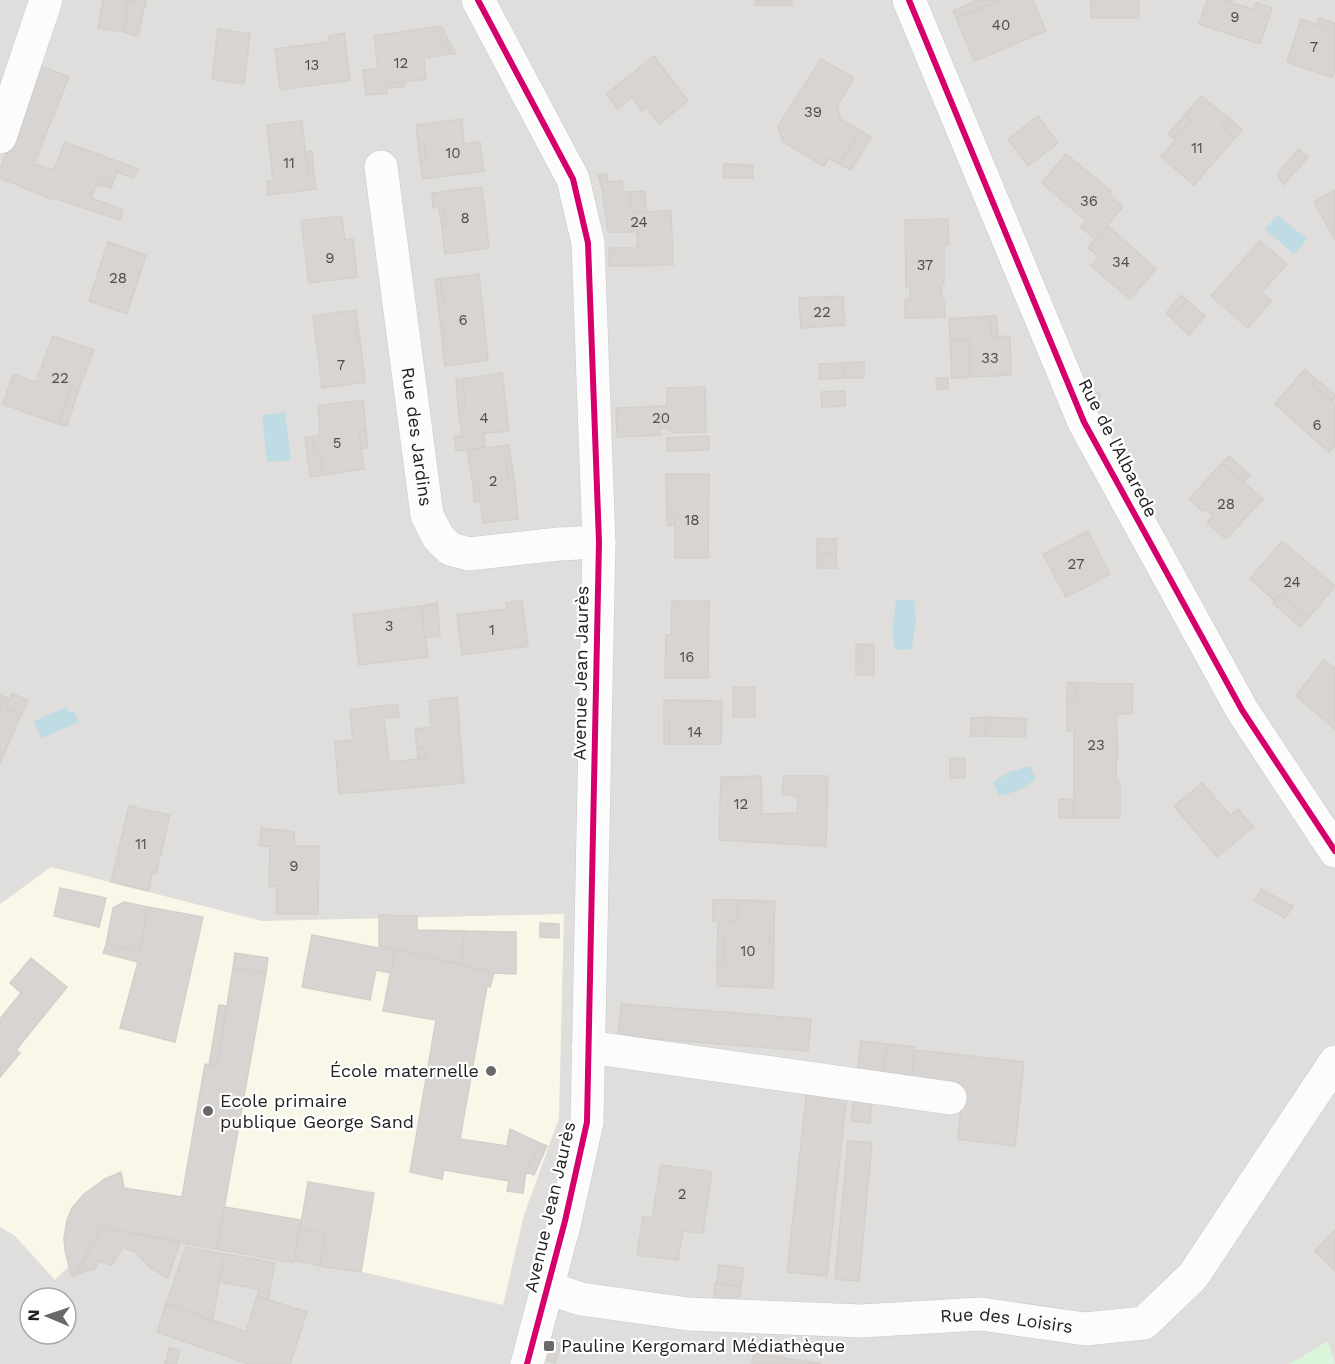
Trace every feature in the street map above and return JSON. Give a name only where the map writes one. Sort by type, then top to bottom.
[{"type":"street","points":[[0,137],[46,0]]},
{"type":"street","name":"Avenue Jean Jaurès","points":[[478,0],[573,179],[588,243],[599,542],[586,1122],[565,1221],[527,1364]]},
{"type":"street","name":"Rue de l'Albarede","points":[[909,0],[1084,422],[1242,711],[1335,851]]},
{"type":"street","name":"Rue des Jardins","points":[[381,167],[427,515],[438,537],[450,549],[469,554],[599,542]]},
{"type":"street","points":[[588,1047],[950,1098]]},
{"type":"street","name":"Rue des Loisirs","points":[[548,1288],[581,1299],[688,1314],[861,1321],[981,1314],[1085,1329],[1144,1323],[1193,1276],[1335,1062]]},
{"type":"shaded area","points":[[0,0],[1335,0],[1335,1364],[0,1364]]},
{"type":"shaded area","name":"Ecole primaire publique George Sand","points":[[51,867],[262,921],[564,914],[559,1118],[524,1215],[503,1305],[120,1215],[55,1280],[14,1235],[0,1227],[0,904]]},
{"type":"shaded area","points":[[0,1303],[18,1308],[18,1346],[36,1346],[25,1364],[0,1364]]},
{"type":"green space","points":[[1328,1341],[1335,1364],[1289,1364]]},
{"type":"water","points":[[1278,215],[1307,239],[1294,254],[1265,229]]},
{"type":"water","points":[[285,412],[291,460],[267,462],[262,415]]},
{"type":"water","points":[[896,600],[914,600],[916,617],[912,649],[895,650],[892,632]]},
{"type":"water","points":[[66,707],[69,713],[74,711],[79,722],[41,738],[34,721]]},
{"type":"water","points":[[1030,766],[1036,779],[1018,791],[999,796],[993,782],[1009,772]]},
{"type":"building","points":[[103,0],[134,0],[134,3],[128,2],[124,32],[98,28]]},
{"type":"building","points":[[134,0],[146,0],[138,36],[124,32],[128,2],[134,3]]},
{"type":"building","points":[[755,0],[792,0],[792,5],[755,5]]},
{"type":"building","points":[[978,0],[1000,1],[956,18],[953,11]]},
{"type":"building","points":[[1001,0],[1033,0],[1046,31],[974,61],[956,18]]},
{"type":"building","points":[[1091,0],[1139,0],[1139,18],[1091,18]]},
{"type":"building","points":[[1207,0],[1232,0],[1231,3],[1253,9],[1256,3],[1272,8],[1260,44],[1199,24]]},
{"type":"building","points":[[1319,18],[1335,23],[1335,31],[1316,24]]},
{"type":"building","points":[[1301,19],[1335,31],[1335,70],[1332,77],[1287,62]]},
{"type":"building","points":[[441,26],[456,54],[451,54],[435,27]]},
{"type":"building","points":[[435,27],[451,54],[424,58],[426,79],[387,84],[387,93],[366,95],[363,70],[378,69],[374,36]]},
{"type":"building","points":[[218,29],[250,34],[244,84],[212,79]]},
{"type":"building","points":[[344,33],[350,80],[280,90],[275,49],[329,42],[329,36]]},
{"type":"building","points":[[654,56],[688,101],[659,124],[646,107],[642,111],[632,97],[618,109],[606,94]]},
{"type":"building","points":[[821,59],[854,78],[838,105],[840,119],[860,130],[839,164],[829,158],[824,166],[783,142],[778,126]]},
{"type":"building","points":[[40,66],[69,77],[34,164],[54,170],[65,142],[138,169],[134,178],[117,172],[113,183],[99,178],[91,198],[123,210],[120,220],[55,198],[54,200],[0,178],[0,169]]},
{"type":"building","points":[[405,82],[405,87],[387,88],[387,84]]},
{"type":"building","points":[[1201,96],[1229,118],[1222,126],[1235,138],[1194,185],[1161,157],[1191,122],[1185,115]]},
{"type":"building","points":[[1185,115],[1191,122],[1175,140],[1168,134]]},
{"type":"building","points":[[1038,116],[1058,143],[1028,166],[1008,139]]},
{"type":"building","points":[[1229,118],[1242,130],[1235,138],[1222,126]]},
{"type":"building","points":[[462,119],[464,144],[480,142],[484,171],[423,179],[420,162],[426,162],[424,142],[418,144],[416,125]]},
{"type":"building","points":[[302,121],[308,174],[314,174],[316,189],[268,195],[267,181],[273,180],[267,125]]},
{"type":"building","points":[[860,130],[871,137],[851,170],[839,164]]},
{"type":"building","points":[[424,142],[426,162],[420,162],[418,144]]},
{"type":"building","points":[[1299,149],[1308,157],[1283,185],[1277,174]]},
{"type":"building","points":[[312,151],[314,174],[308,174],[305,152]]},
{"type":"building","points":[[1066,154],[1111,191],[1109,194],[1123,207],[1095,239],[1081,227],[1086,221],[1042,183]]},
{"type":"building","points":[[724,164],[753,165],[753,178],[723,178]]},
{"type":"building","points":[[607,174],[608,182],[622,181],[623,192],[630,192],[631,212],[671,211],[673,265],[609,266],[609,248],[637,248],[637,232],[608,232],[598,175]]},
{"type":"building","points":[[99,178],[113,183],[111,188],[96,184]]},
{"type":"building","points":[[482,187],[489,248],[445,254],[442,227],[446,227],[443,207],[433,208],[432,193]]},
{"type":"building","points":[[1335,190],[1335,239],[1314,202]]},
{"type":"building","points":[[645,191],[646,212],[631,212],[630,192]]},
{"type":"building","points":[[443,207],[446,227],[442,227],[439,208]]},
{"type":"building","points":[[342,216],[345,240],[353,239],[357,277],[309,283],[301,221]]},
{"type":"building","points":[[948,219],[949,244],[944,246],[944,284],[941,287],[945,317],[905,318],[905,300],[910,299],[910,286],[906,287],[905,220]]},
{"type":"building","points":[[1107,225],[1156,269],[1130,299],[1091,266],[1099,257],[1088,248]]},
{"type":"building","points":[[1260,241],[1287,264],[1262,292],[1271,301],[1248,328],[1211,296]]},
{"type":"building","points":[[108,242],[146,255],[127,314],[89,301]]},
{"type":"building","points":[[479,274],[488,360],[445,366],[442,341],[445,340],[443,320],[440,320],[438,303],[444,303],[440,279]]},
{"type":"building","points":[[435,279],[440,279],[444,303],[438,303]]},
{"type":"building","points":[[1181,295],[1187,300],[1171,318],[1166,313]]},
{"type":"building","points":[[843,296],[845,325],[801,328],[799,298]]},
{"type":"building","points":[[1187,300],[1205,316],[1189,335],[1171,318]]},
{"type":"building","points":[[356,310],[357,347],[361,347],[365,382],[322,388],[313,316]]},
{"type":"building","points":[[990,316],[996,316],[998,336],[991,337]]},
{"type":"building","points":[[990,316],[991,337],[1010,336],[1011,375],[970,377],[969,339],[950,340],[949,319]]},
{"type":"building","points":[[440,320],[443,320],[445,340],[442,341]]},
{"type":"building","points":[[358,325],[361,347],[357,347],[355,326]]},
{"type":"building","points":[[53,336],[94,350],[78,391],[70,388],[58,424],[3,404],[13,374],[36,382]]},
{"type":"building","points":[[969,339],[970,377],[952,378],[950,340]]},
{"type":"building","points":[[864,362],[864,378],[845,378],[844,363]]},
{"type":"building","points":[[844,363],[845,378],[820,379],[819,364]]},
{"type":"building","points":[[1305,369],[1316,379],[1312,384],[1335,404],[1335,446],[1329,452],[1275,404]]},
{"type":"building","points":[[502,373],[509,431],[484,433],[485,447],[456,451],[454,437],[462,436],[458,406],[465,405],[463,379]]},
{"type":"building","points":[[936,378],[948,378],[948,389],[937,389]]},
{"type":"building","points":[[463,379],[465,405],[458,406],[456,380]]},
{"type":"building","points":[[1316,379],[1335,395],[1333,402],[1312,384]]},
{"type":"building","points":[[705,387],[706,432],[675,433],[667,428],[660,428],[660,435],[617,437],[616,408],[667,406],[667,388]]},
{"type":"building","points":[[70,388],[78,391],[67,426],[58,424]]},
{"type":"building","points":[[1094,390],[1101,395],[1096,403],[1089,398]]},
{"type":"building","points":[[845,391],[845,406],[822,407],[821,392]]},
{"type":"building","points":[[363,400],[366,431],[359,432],[364,469],[322,475],[321,453],[314,454],[313,437],[320,435],[318,406]]},
{"type":"building","points":[[366,431],[368,448],[361,449],[359,432]]},
{"type":"building","points":[[709,436],[709,450],[667,451],[667,438]]},
{"type":"building","points":[[305,437],[313,437],[314,454],[321,453],[322,475],[310,477]]},
{"type":"building","points":[[509,445],[511,459],[505,461],[508,478],[514,479],[518,519],[483,523],[478,484],[473,485],[467,450]]},
{"type":"building","points":[[1229,456],[1250,475],[1244,482],[1222,463]]},
{"type":"building","points":[[511,459],[514,479],[508,478],[505,461]]},
{"type":"building","points":[[1222,463],[1263,499],[1226,539],[1207,523],[1213,516],[1206,509],[1204,512],[1189,499]]},
{"type":"building","points":[[666,474],[709,474],[708,558],[675,558],[675,515],[667,515]]},
{"type":"building","points":[[478,484],[480,501],[474,502],[473,485]]},
{"type":"building","points":[[667,515],[675,515],[675,525],[667,525]]},
{"type":"building","points":[[1088,531],[1110,574],[1066,597],[1043,554]]},
{"type":"building","points":[[817,539],[837,539],[836,554],[817,554]]},
{"type":"building","points":[[1282,541],[1335,586],[1309,617],[1280,594],[1274,600],[1250,579]]},
{"type":"building","points":[[817,554],[836,554],[837,568],[817,568]]},
{"type":"building","points":[[1280,594],[1309,617],[1300,627],[1273,603]]},
{"type":"building","points":[[522,600],[528,646],[462,655],[457,615],[507,609],[506,603]]},
{"type":"building","points":[[672,601],[709,601],[708,678],[665,678],[666,635],[671,635]]},
{"type":"building","points":[[437,603],[440,636],[425,638],[421,606]]},
{"type":"building","points":[[421,606],[428,657],[359,665],[353,615]]},
{"type":"building","points":[[856,644],[874,645],[874,656],[856,656]]},
{"type":"building","points":[[856,656],[874,656],[874,675],[856,675]]},
{"type":"building","points":[[1324,660],[1335,668],[1335,729],[1296,696]]},
{"type":"building","points":[[1067,683],[1076,683],[1075,701],[1067,701]]},
{"type":"building","points":[[1076,683],[1133,684],[1132,714],[1116,714],[1118,758],[1116,758],[1116,782],[1120,782],[1120,818],[1074,818],[1074,731],[1067,731],[1067,701],[1075,701]]},
{"type":"building","points":[[733,687],[755,687],[755,717],[733,717]]},
{"type":"building","points":[[12,693],[28,701],[21,715],[6,709]]},
{"type":"building","points":[[0,695],[9,699],[6,709],[21,715],[0,764]]},
{"type":"building","points":[[457,697],[464,783],[339,794],[335,742],[353,740],[350,710],[398,704],[399,717],[384,718],[389,762],[418,759],[426,758],[425,748],[417,748],[415,729],[431,727],[429,701]]},
{"type":"building","points":[[664,700],[722,701],[721,744],[669,744],[669,721],[664,721]]},
{"type":"building","points":[[987,717],[1026,719],[1025,737],[986,736]]},
{"type":"building","points":[[987,717],[986,736],[971,736],[971,718]]},
{"type":"building","points":[[664,721],[669,721],[669,744],[664,744]]},
{"type":"building","points":[[417,748],[425,748],[426,758],[418,759]]},
{"type":"building","points":[[965,758],[965,778],[950,778],[950,759]]},
{"type":"building","points":[[761,776],[762,814],[797,813],[798,796],[782,794],[784,776],[828,776],[826,846],[719,840],[721,777]]},
{"type":"building","points":[[1202,783],[1230,815],[1238,809],[1253,827],[1217,857],[1174,806]]},
{"type":"building","points":[[1059,799],[1074,799],[1074,818],[1059,818]]},
{"type":"building","points":[[129,806],[170,815],[156,874],[152,873],[149,891],[111,882]]},
{"type":"building","points":[[261,828],[294,832],[295,846],[319,846],[318,914],[276,914],[277,886],[269,886],[270,846],[260,846]]},
{"type":"building","points":[[60,888],[106,898],[99,927],[54,916]]},
{"type":"building","points":[[1261,889],[1293,906],[1285,918],[1255,901]]},
{"type":"building","points":[[713,900],[737,900],[738,921],[728,921],[728,937],[724,937],[723,959],[727,959],[727,965],[717,965],[718,921],[713,921]]},
{"type":"building","points":[[737,900],[775,901],[774,922],[770,922],[769,943],[774,943],[773,988],[717,986],[717,965],[727,965],[727,959],[723,959],[724,937],[728,937],[728,921],[738,921]]},
{"type":"building","points":[[124,902],[148,907],[140,951],[106,945],[113,908]]},
{"type":"building","points":[[148,907],[203,917],[175,1042],[120,1028],[138,962],[103,953],[106,945],[140,951]]},
{"type":"building","points":[[379,915],[417,916],[417,930],[467,931],[464,934],[461,964],[379,946]]},
{"type":"building","points":[[770,922],[774,922],[774,943],[769,943]]},
{"type":"building","points":[[540,923],[559,924],[559,938],[540,937]]},
{"type":"building","points":[[467,931],[516,932],[516,974],[494,973],[461,964],[464,934]]},
{"type":"building","points":[[312,935],[395,949],[391,973],[376,970],[370,1000],[302,987]]},
{"type":"building","points":[[395,949],[494,973],[490,987],[487,986],[460,1139],[507,1146],[510,1129],[540,1143],[526,1172],[523,1193],[507,1191],[509,1181],[444,1170],[442,1179],[410,1172],[436,1020],[383,1011]]},
{"type":"building","points":[[235,953],[268,958],[266,973],[233,968]]},
{"type":"building","points":[[31,958],[67,987],[16,1050],[20,1053],[0,1077],[0,1019],[21,993],[10,983]]},
{"type":"building","points":[[233,968],[266,973],[217,1249],[102,1228],[74,1277],[71,1274],[65,1251],[64,1238],[72,1208],[84,1194],[105,1179],[121,1172],[124,1188],[182,1197],[205,1064],[217,1066]]},
{"type":"building","points":[[621,1004],[811,1019],[808,1051],[618,1036]]},
{"type":"building","points":[[219,1005],[226,1006],[217,1066],[209,1065]]},
{"type":"building","points":[[861,1041],[887,1044],[883,1079],[857,1076]]},
{"type":"building","points":[[887,1044],[915,1047],[911,1082],[883,1079]]},
{"type":"building","points":[[915,1050],[1024,1062],[1015,1146],[958,1139],[963,1088],[911,1082]]},
{"type":"building","points":[[807,1089],[847,1093],[827,1276],[787,1272]]},
{"type":"building","points":[[854,1092],[872,1095],[870,1123],[851,1121]]},
{"type":"building","points":[[848,1141],[872,1143],[859,1281],[835,1279]]},
{"type":"building","points":[[540,1143],[547,1146],[534,1175],[526,1172]]},
{"type":"building","points":[[661,1165],[712,1172],[703,1233],[683,1231],[678,1260],[637,1255],[643,1217],[652,1218]]},
{"type":"building","points":[[308,1182],[374,1193],[361,1272],[320,1266],[326,1233],[300,1229]]},
{"type":"building","points":[[225,1207],[301,1220],[294,1263],[217,1249]]},
{"type":"building","points":[[102,1228],[180,1241],[168,1278],[148,1266],[136,1252],[123,1247],[112,1265],[99,1261],[94,1269],[75,1274]]},
{"type":"building","points":[[300,1229],[326,1233],[320,1266],[294,1260]]},
{"type":"building","points":[[1335,1230],[1335,1271],[1315,1251]]},
{"type":"building","points":[[186,1247],[225,1254],[212,1321],[166,1304]]},
{"type":"building","points":[[225,1254],[275,1263],[268,1299],[257,1296],[259,1289],[220,1282]]},
{"type":"building","points":[[719,1265],[744,1268],[741,1287],[717,1283]]},
{"type":"building","points":[[715,1283],[741,1287],[738,1303],[714,1299]]},
{"type":"building","points":[[257,1296],[307,1312],[290,1364],[249,1364],[157,1332],[166,1304],[246,1332]]},
{"type":"building","points":[[553,1341],[561,1344],[555,1363],[547,1360]]},
{"type":"building","points":[[169,1348],[180,1350],[176,1364],[165,1364]]},
{"type":"building","points":[[754,1353],[821,1364],[752,1364]]},
{"type":"cycle path","points":[[478,0],[573,179],[588,243],[599,542],[587,1122],[565,1221],[527,1364]]},
{"type":"cycle path","points":[[909,0],[1084,422],[1242,710],[1335,851]]},
{"type":"place","name":"École maternelle","points":[[491,1071]]},
{"type":"place","name":"Ecole primaire publique George Sand","points":[[208,1111]]},
{"type":"place","name":"Pauline Kergomard Médiathèque","points":[[549,1346]]}]
